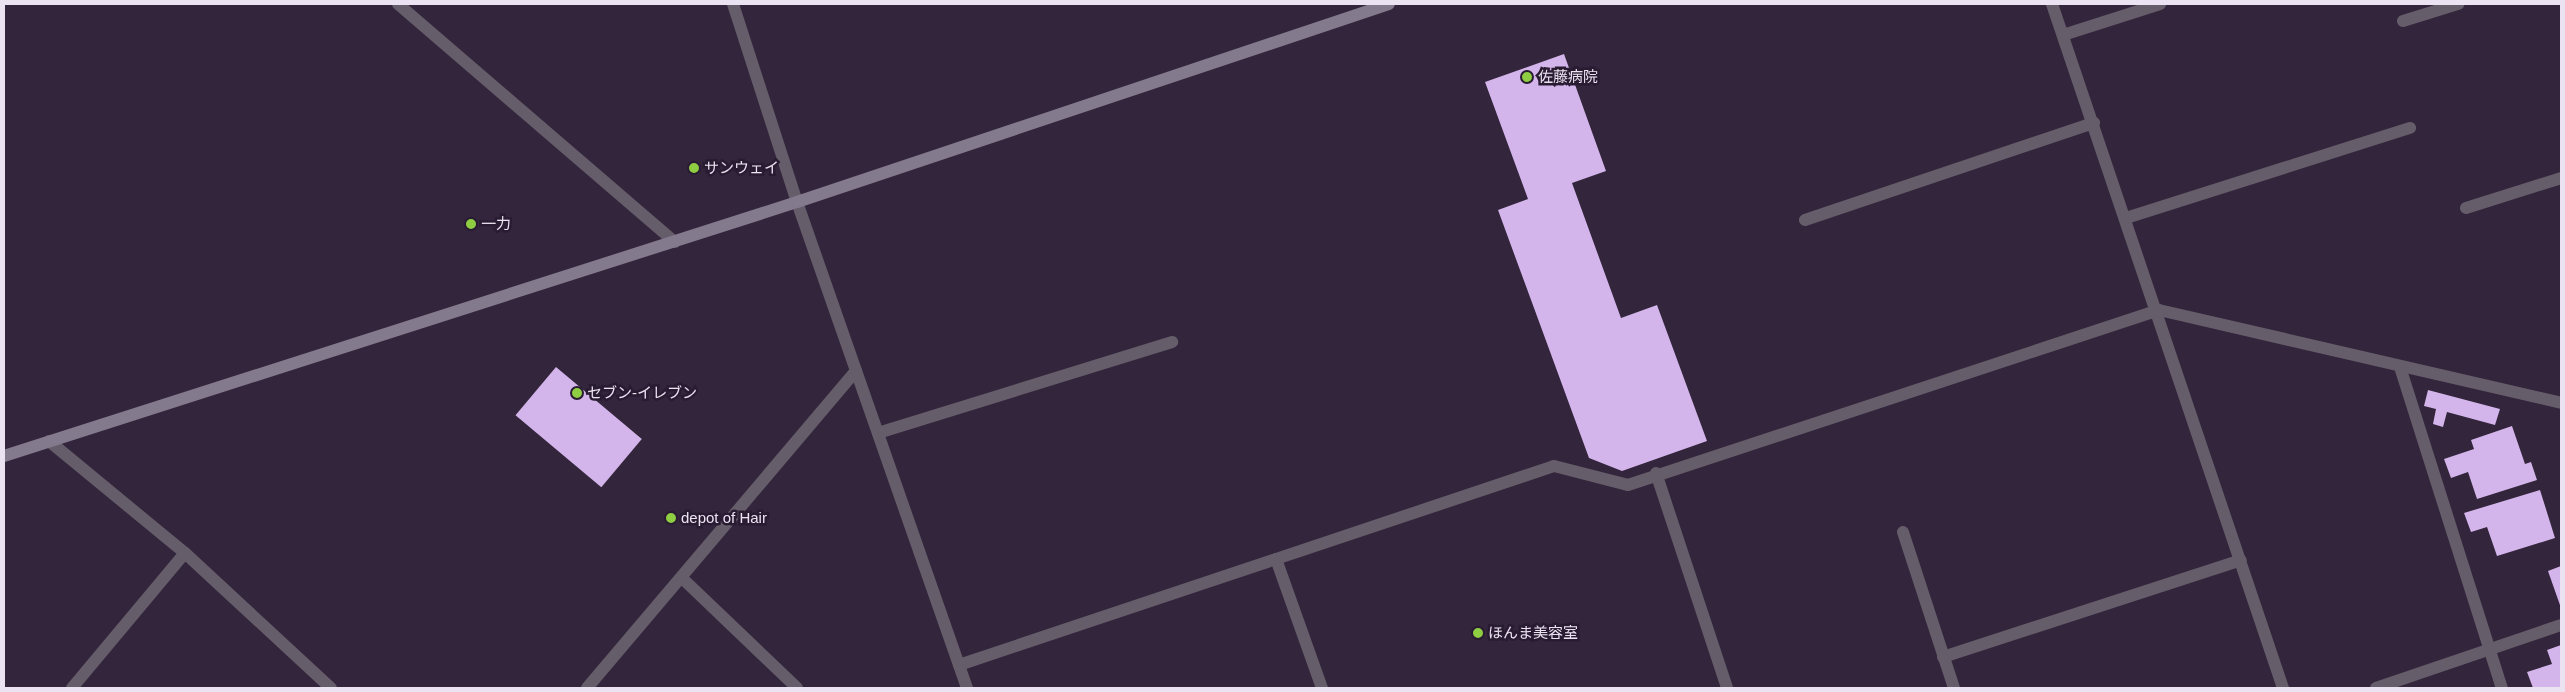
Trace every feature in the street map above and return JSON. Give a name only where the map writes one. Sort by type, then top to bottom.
[{"type":"street","points":[[398,4],[675,242]]},
{"type":"street","points":[[733,4],[797,202],[967,688]]},
{"type":"street","points":[[4,456],[675,242],[1389,4]]},
{"type":"street","points":[[2052,4],[2159,310],[2284,688]]},
{"type":"street","points":[[2063,35],[2160,4]]},
{"type":"street","points":[[2403,22],[2458,4]]},
{"type":"street","points":[[1805,220],[2094,123]]},
{"type":"street","points":[[2126,218],[2410,128]]},
{"type":"street","points":[[2466,208],[2561,178]]},
{"type":"street","points":[[959,665],[1554,466],[1628,484],[1656,473],[2159,310],[2561,404]]},
{"type":"street","points":[[878,433],[1172,342]]},
{"type":"street","points":[[2400,367],[2502,688]]},
{"type":"street","points":[[587,688],[856,371]]},
{"type":"street","points":[[49,441],[185,553],[324,686]]},
{"type":"street","points":[[1656,473],[1727,688]]},
{"type":"street","points":[[1903,532],[1954,688]]},
{"type":"street","points":[[72,688],[185,553]]},
{"type":"street","points":[[1276,559],[1322,688]]},
{"type":"street","points":[[1943,657],[2241,560]]},
{"type":"street","points":[[682,578],[797,688]]},
{"type":"street","points":[[2376,688],[2561,624]]},
{"type":"building","name":"佐藤病院","points":[[1564,54],[1606,171],[1572,183],[1621,318],[1657,305],[1707,441],[1622,471],[1589,458],[1498,210],[1528,199],[1485,82]]},
{"type":"building","points":[[556,367],[642,439],[601,487],[516,415]]},
{"type":"building","points":[[2428,390],[2500,409],[2495,425],[2447,412],[2443,427],[2433,424],[2436,409],[2424,406]]},
{"type":"building","points":[[2512,426],[2525,464],[2531,462],[2537,480],[2477,499],[2468,472],[2451,478],[2444,459],[2474,449],[2471,440]]},
{"type":"building","points":[[2540,490],[2555,538],[2497,556],[2487,527],[2471,532],[2464,513]]},
{"type":"building","points":[[2561,566],[2561,608],[2548,571]]},
{"type":"building","points":[[2561,645],[2561,688],[2533,688],[2527,672],[2552,664],[2547,650]]},
{"type":"place","name":"佐藤病院","points":[[1527,77]]},
{"type":"place","name":"サンウェイ","points":[[694,168]]},
{"type":"place","name":"一力","points":[[471,224]]},
{"type":"place","name":"セブン-イレブン","points":[[577,393]]},
{"type":"place","name":"depot of Hair","points":[[671,518]]},
{"type":"place","name":"ほんま美容室","points":[[1478,633]]}]
